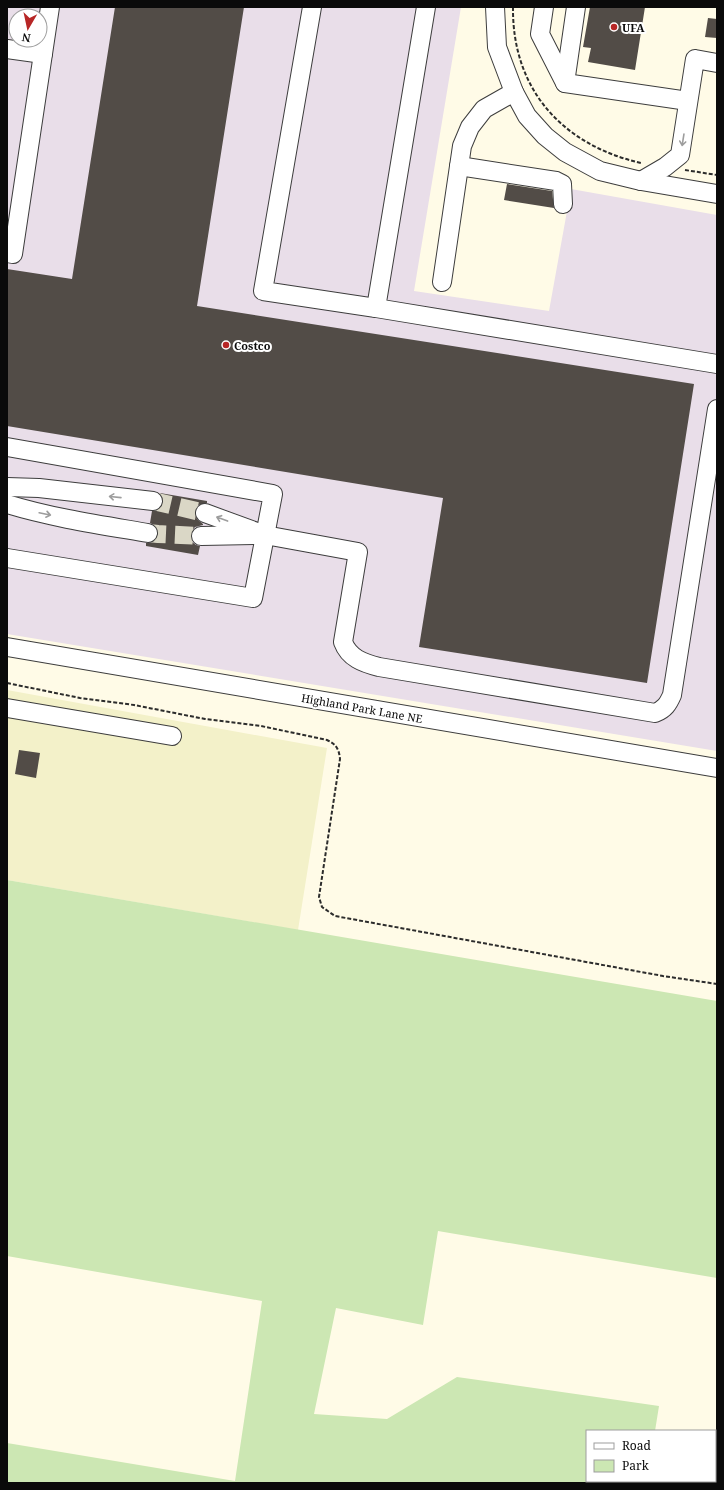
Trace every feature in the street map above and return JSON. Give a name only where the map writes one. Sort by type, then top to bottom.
[{"type":"street","points":[[7,253],[13,254],[50,7]]},
{"type":"street","points":[[312,7],[263,292],[376,308],[717,364]]},
{"type":"street","points":[[376,308],[426,7]]},
{"type":"street","points":[[495,7],[497,47],[514,92],[527,116],[545,136],[565,152],[600,171],[641,182],[717,194]]},
{"type":"street","points":[[544,7],[540,34],[565,83]]},
{"type":"street","points":[[565,83],[576,7]]},
{"type":"street","points":[[7,49],[43,54]]},
{"type":"street","points":[[641,182],[665,167],[680,155],[695,59],[717,63]]},
{"type":"street","points":[[565,83],[688,101]]},
{"type":"street","points":[[442,282],[462,146],[470,127],[484,108],[514,92]]},
{"type":"street","points":[[459,166],[556,181],[562,184],[563,204]]},
{"type":"street","points":[[205,513],[265,535],[358,552],[344,642],[346,650],[354,657],[365,663],[655,713],[664,709],[672,695],[717,409]]},
{"type":"street","points":[[7,447],[273,494],[253,598],[7,558]]},
{"type":"street","points":[[7,488],[39,488],[153,501]]},
{"type":"street","points":[[7,504],[25,510],[83,522],[148,533]]},
{"type":"street","points":[[201,536],[265,535]]},
{"type":"street","name":"Highland Park Lane NE","points":[[7,647],[717,768]]},
{"type":"street","points":[[7,708],[172,736]]},
{"type":"path","points":[[513,7],[514,33],[519,57],[525,74],[545,108],[560,123],[588,143],[619,157],[645,164]]},
{"type":"path","points":[[680,169],[717,176]]},
{"type":"path","points":[[7,683],[80,698],[134,705],[205,719],[261,726],[332,742],[340,752],[340,759],[319,897],[322,907],[334,916],[663,976],[717,984]]},
{"type":"shaded area","points":[[7,7],[461,7],[414,291],[549,311],[571,189],[717,215],[717,751],[7,634]]},
{"type":"shaded area","points":[[7,690],[327,748],[298,930],[7,880]]},
{"type":"green space","points":[[7,880],[717,1001],[717,1278],[438,1231],[423,1325],[336,1308],[314,1414],[387,1419],[457,1377],[659,1406],[655,1430],[586,1430],[586,1482],[647,1483],[7,1483],[7,1443],[235,1481],[262,1301],[7,1256]]},
{"type":"building","name":"Costco","points":[[115,7],[244,7],[197,306],[694,384],[647,683],[419,647],[443,498],[7,426],[7,269],[72,279]]},
{"type":"building","name":"UFA","points":[[590,7],[645,7],[635,70],[588,62],[591,48],[583,47]]},
{"type":"building","points":[[708,18],[717,19],[717,38],[705,37]]},
{"type":"building","points":[[507,184],[552,191],[554,208],[504,200]]},
{"type":"building","points":[[160,493],[207,501],[207,503],[199,505],[195,509],[197,519],[203,524],[195,527],[191,536],[192,542],[200,546],[198,555],[146,546],[146,543],[151,543],[156,540],[158,535],[158,529],[150,523],[152,511],[161,508],[163,503],[163,497]]},
{"type":"building","points":[[19,750],[40,753],[36,778],[15,774]]},
{"type":"tunnel","points":[[153,501],[205,513]]},
{"type":"tunnel","points":[[148,533],[201,536]]},
{"type":"place","name":"UFA","points":[[614,27]]},
{"type":"place","name":"Costco","points":[[226,345]]}]
